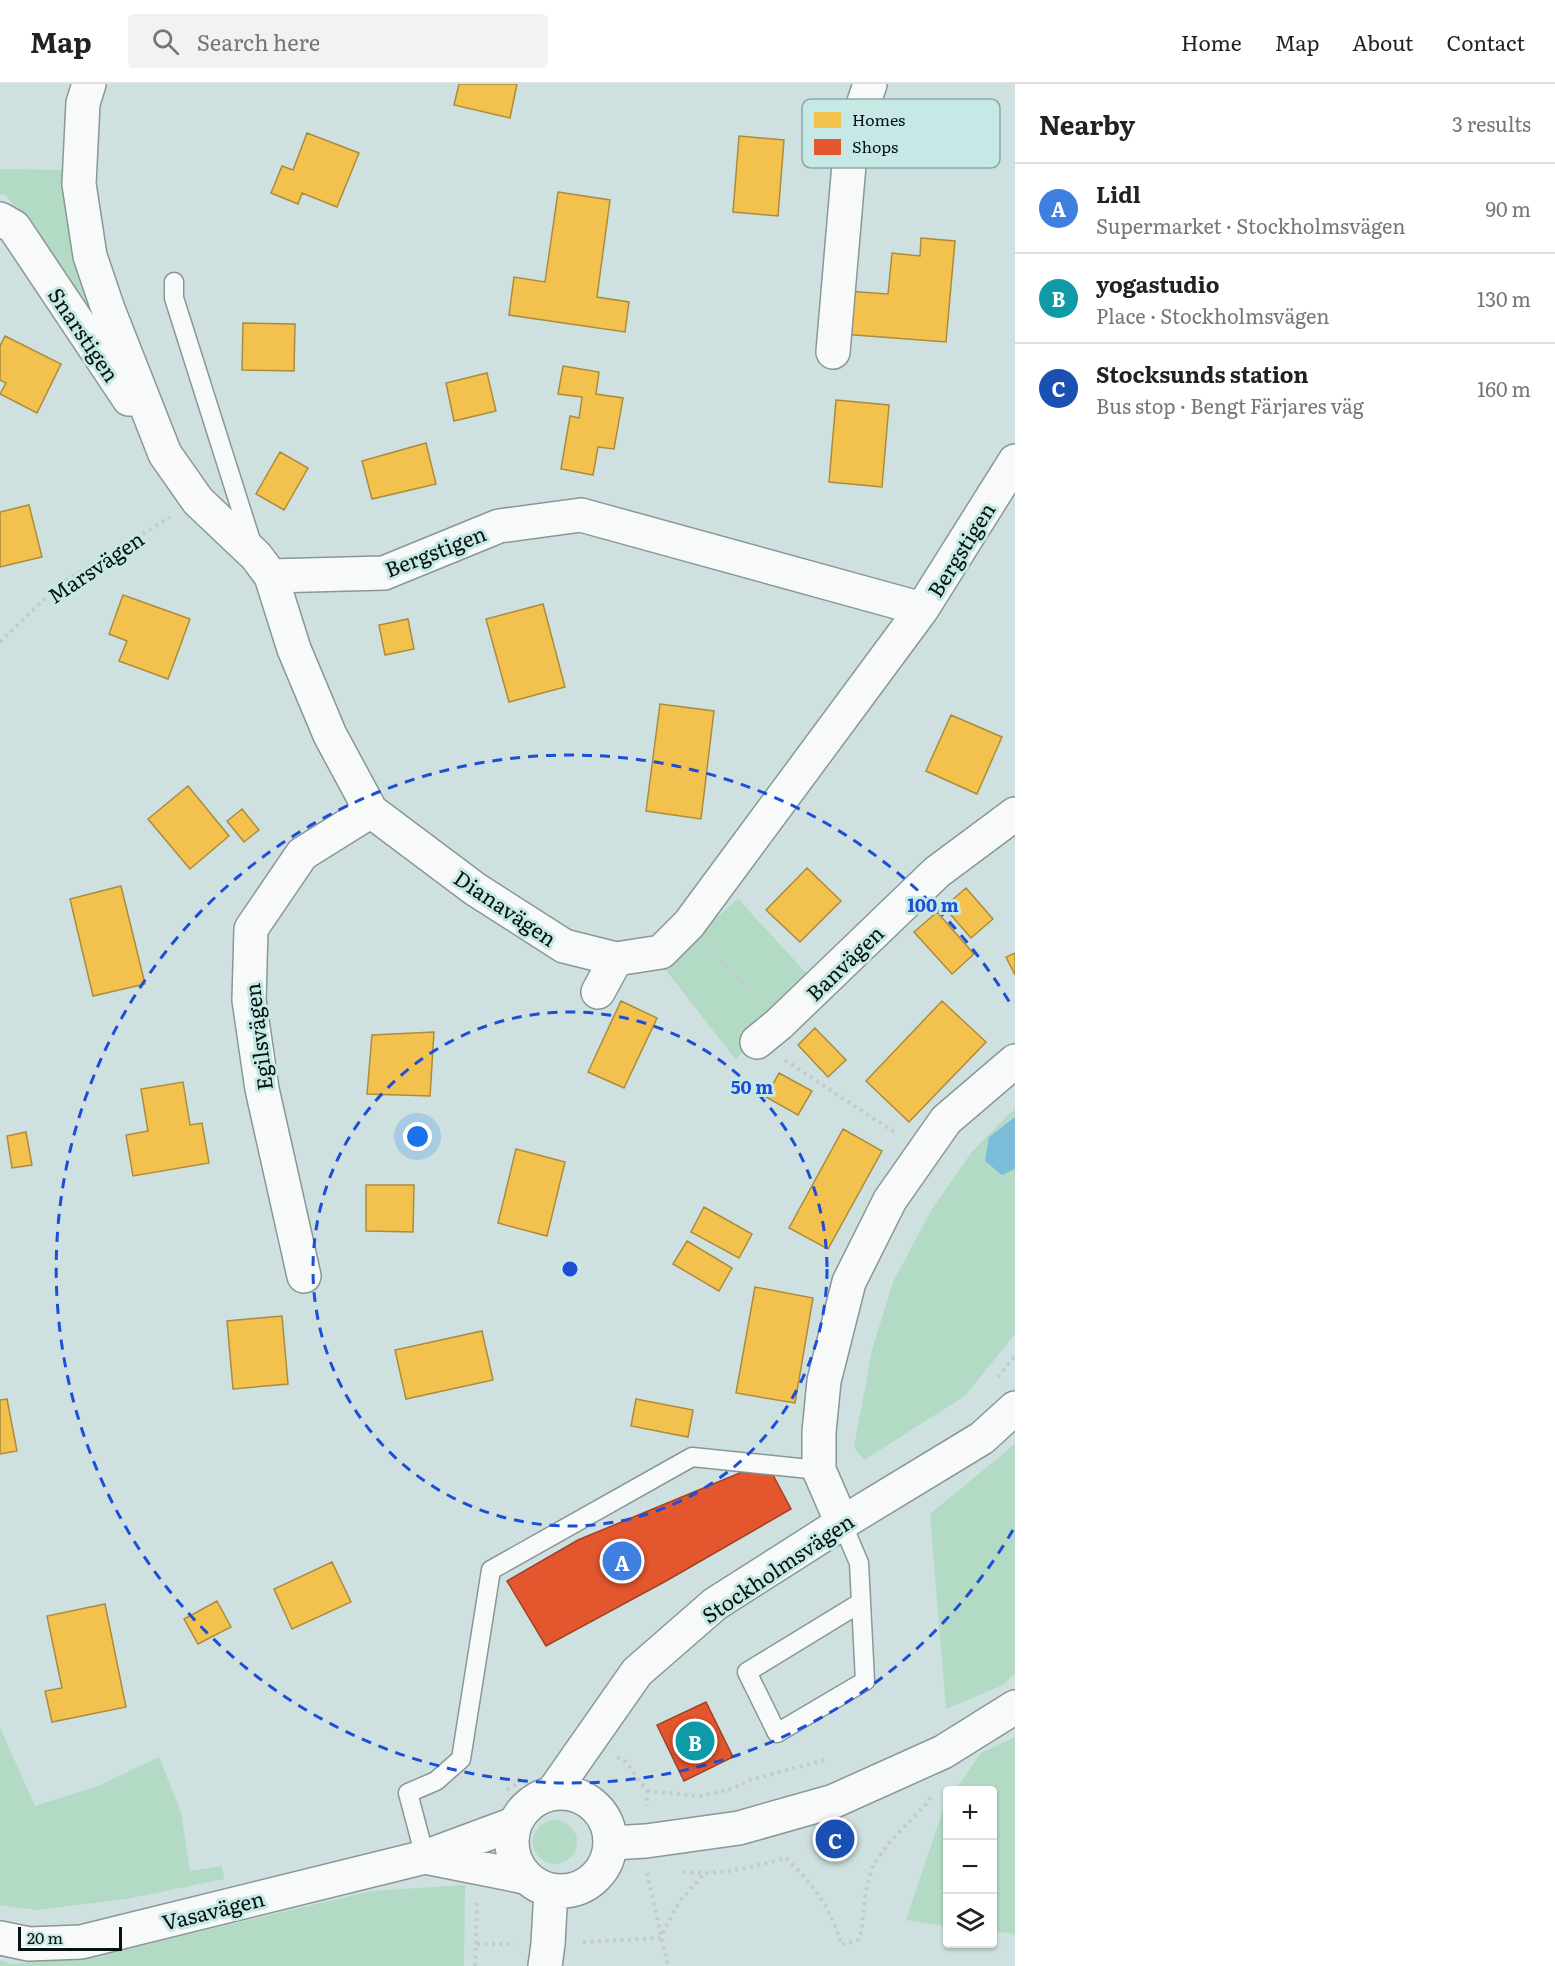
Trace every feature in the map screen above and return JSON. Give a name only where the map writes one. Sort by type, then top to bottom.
[{"type":"street","points":[[89,84],[83,103],[79,184],[90,256],[108,309],[165,454],[198,501],[263,566]]},
{"type":"street","points":[[865,99],[870,84]]},
{"type":"street","points":[[833,352],[849,168]]},
{"type":"street","name":"Snarstigen","points":[[0,219],[14,227],[165,454]]},
{"type":"street","name":"Bergstigen","points":[[263,566],[384,573],[499,526],[581,515],[922,609],[1015,461]]},
{"type":"street","name":"Dianavägen","points":[[263,566],[330,735],[371,811],[475,889],[564,946],[616,959],[661,952],[689,924],[922,609]]},
{"type":"street","name":"Egilsvägen","points":[[304,1276],[262,1089],[249,1000],[251,929],[302,854],[371,811]]},
{"type":"street","name":"Banvägen","points":[[768,1033],[937,872],[1015,814]]},
{"type":"street","points":[[598,992],[616,959]]},
{"type":"street","points":[[842,1523],[819,1470],[819,1432],[824,1381],[849,1282],[890,1200],[946,1120],[1015,1061]]},
{"type":"street","name":"Stockholmsvägen","points":[[553,1792],[637,1672],[715,1604],[982,1438],[1015,1408]]},
{"type":"street","points":[[611,1843],[646,1841],[739,1828],[834,1801],[943,1752],[1015,1707]]},
{"type":"street","points":[[553,1792],[566,1792],[583,1797],[597,1807],[607,1821],[611,1843],[607,1861],[598,1875],[584,1886],[568,1891],[538,1884],[516,1862],[511,1845],[514,1824],[524,1809],[537,1798],[553,1792]]},
{"type":"street","name":"Vasavägen","points":[[0,1938],[29,1944],[81,1942],[425,1857],[514,1824]]},
{"type":"street","name":"Vasavägen","points":[[425,1857],[538,1884]]},
{"type":"street","points":[[538,1884],[548,1944],[544,1966]]},
{"type":"lane","points":[[174,282],[174,298],[263,566]]},
{"type":"lane","points":[[425,1857],[408,1793],[436,1781],[461,1759],[491,1570],[692,1457],[819,1470]]},
{"type":"lane","points":[[842,1523],[859,1563],[861,1602],[865,1681],[777,1734],[747,1672],[861,1602]]},
{"type":"path","name":"Marsvägen","points":[[0,642],[59,585],[198,501]]},
{"type":"path","points":[[689,924],[768,1033]]},
{"type":"path","points":[[813,1078],[923,1152]]},
{"type":"path","points":[[682,1872],[704,1875],[746,1869],[786,1858],[803,1874],[828,1910],[842,1945],[852,1943],[858,1940],[861,1933],[866,1890],[873,1865],[890,1842],[929,1801],[943,1752]]},
{"type":"path","points":[[647,1791],[700,1796],[732,1789],[750,1780],[828,1759]]},
{"type":"path","points":[[660,1938],[678,1902],[704,1875]]},
{"type":"path","points":[[647,1878],[659,1876]]},
{"type":"green space","points":[[0,169],[64,170],[136,394],[36,232],[5,195],[0,194]]},
{"type":"green space","points":[[738,899],[808,975],[736,1060],[662,965]]},
{"type":"green space","points":[[1015,1110],[1015,1334],[965,1396],[864,1460],[854,1447],[872,1350],[893,1282],[932,1209],[971,1153]]},
{"type":"green space","points":[[1015,1444],[1015,1673],[1003,1685],[946,1709],[930,1514]]},
{"type":"green space","points":[[0,1728],[35,1806],[98,1786],[159,1757],[181,1812],[190,1871],[222,1866],[224,1879],[126,1899],[37,1910],[0,1905]]},
{"type":"green space","points":[[1015,1737],[1015,1934],[997,1932],[997,1786],[958,1786],[981,1753]]},
{"type":"green space","points":[[943,1810],[943,1925],[906,1920]]},
{"type":"green space","points":[[555,1820],[570,1827],[577,1842],[570,1857],[555,1864],[540,1857],[533,1842],[540,1827]]},
{"type":"green space","points":[[465,1885],[464,1966],[0,1966],[0,1960],[11,1964],[87,1958],[372,1891]]},
{"type":"water","points":[[1015,1117],[1015,1169],[1002,1175],[985,1161],[989,1137]]},
{"type":"building: Homes","points":[[459,84],[517,84],[510,118],[454,105]]},
{"type":"building: Homes","points":[[307,133],[359,153],[337,207],[302,193],[298,204],[271,193],[282,166],[293,170]]},
{"type":"building: Homes","points":[[739,136],[784,140],[778,216],[733,212]]},
{"type":"building: Homes","points":[[558,192],[610,200],[597,297],[629,302],[625,332],[509,315],[514,277],[545,282]]},
{"type":"building: Homes","points":[[921,238],[955,241],[946,342],[842,334],[846,291],[888,294],[892,253],[920,256]]},
{"type":"building: Homes","points":[[243,323],[295,324],[294,371],[242,370]]},
{"type":"building: Homes","points":[[5,336],[61,364],[37,413],[0,394],[6,383],[0,380],[0,346]]},
{"type":"building: Homes","points":[[563,366],[599,372],[596,394],[623,398],[614,449],[598,447],[593,475],[561,469],[570,416],[579,418],[582,397],[558,394]]},
{"type":"building: Homes","points":[[487,373],[496,411],[454,421],[446,383]]},
{"type":"building: Homes","points":[[836,400],[889,405],[882,487],[829,482]]},
{"type":"building: Homes","points":[[426,443],[436,484],[372,499],[362,461]]},
{"type":"building: Homes","points":[[280,452],[308,468],[284,510],[256,494]]},
{"type":"building: Homes","points":[[29,505],[42,557],[0,567],[0,512]]},
{"type":"building: Homes","points":[[123,595],[190,619],[168,679],[119,661],[127,641],[109,634]]},
{"type":"building: Homes","points":[[543,604],[565,687],[509,702],[486,619]]},
{"type":"building: Homes","points":[[408,619],[414,649],[385,655],[379,625]]},
{"type":"building: Homes","points":[[660,704],[714,711],[701,819],[646,811]]},
{"type":"building: Homes","points":[[951,715],[1002,737],[977,794],[926,771]]},
{"type":"building: Homes","points":[[188,786],[229,836],[190,869],[148,819]]},
{"type":"building: Homes","points":[[242,809],[259,830],[244,842],[227,821]]},
{"type":"building: Homes","points":[[807,868],[841,901],[800,942],[766,910]]},
{"type":"building: Homes","points":[[121,886],[145,984],[93,996],[70,899]]},
{"type":"building: Homes","points":[[966,888],[993,919],[971,938],[944,907]]},
{"type":"building: Homes","points":[[937,912],[974,954],[952,974],[914,932]]},
{"type":"building: Homes","points":[[1015,953],[1015,975],[1006,957]]},
{"type":"building: Homes","points":[[621,1001],[657,1018],[624,1088],[588,1072]]},
{"type":"building: Homes","points":[[942,1001],[986,1042],[909,1122],[866,1081]]},
{"type":"building: Homes","points":[[815,1028],[846,1060],[828,1077],[798,1045]]},
{"type":"building: Homes","points":[[434,1032],[430,1096],[367,1094],[372,1035]]},
{"type":"building: Homes","points":[[779,1073],[812,1091],[798,1115],[766,1097]]},
{"type":"building: Homes","points":[[183,1082],[190,1125],[202,1123],[209,1163],[133,1176],[126,1135],[148,1131],[141,1089]]},
{"type":"building: Homes","points":[[843,1129],[882,1151],[828,1249],[789,1228]]},
{"type":"building: Homes","points":[[26,1132],[32,1165],[12,1168],[7,1136]]},
{"type":"building: Homes","points":[[516,1149],[565,1162],[547,1236],[498,1223]]},
{"type":"building: Homes","points":[[366,1185],[414,1185],[413,1232],[366,1231]]},
{"type":"building: Homes","points":[[704,1207],[752,1234],[739,1258],[691,1232]]},
{"type":"building: Homes","points":[[687,1241],[732,1268],[719,1291],[673,1264]]},
{"type":"building: Homes","points":[[755,1287],[813,1298],[795,1403],[736,1393]]},
{"type":"building: Homes","points":[[282,1316],[288,1384],[233,1389],[227,1321]]},
{"type":"building: Homes","points":[[482,1331],[493,1380],[406,1399],[395,1350]]},
{"type":"building: Homes","points":[[7,1399],[17,1451],[0,1454],[0,1400]]},
{"type":"building: Homes","points":[[636,1399],[693,1410],[688,1437],[631,1426]]},
{"type":"building: Homes","points":[[332,1562],[351,1602],[292,1629],[274,1589]]},
{"type":"building: Homes","points":[[217,1601],[231,1627],[198,1644],[184,1619]]},
{"type":"building: Homes","points":[[105,1604],[126,1707],[52,1722],[45,1691],[62,1688],[47,1616]]},
{"type":"building: Shops","points":[[742,1472],[773,1475],[791,1509],[666,1581],[546,1646],[507,1581],[578,1540]]},
{"type":"building: Shops","points":[[706,1702],[733,1757],[684,1781],[657,1725]]},
{"type":"place","name":"Lidl","points":[[622,1561]]},
{"type":"place","name":"yogastudio","points":[[695,1741]]},
{"type":"place","name":"Stocksunds station","points":[[835,1839]]}]
